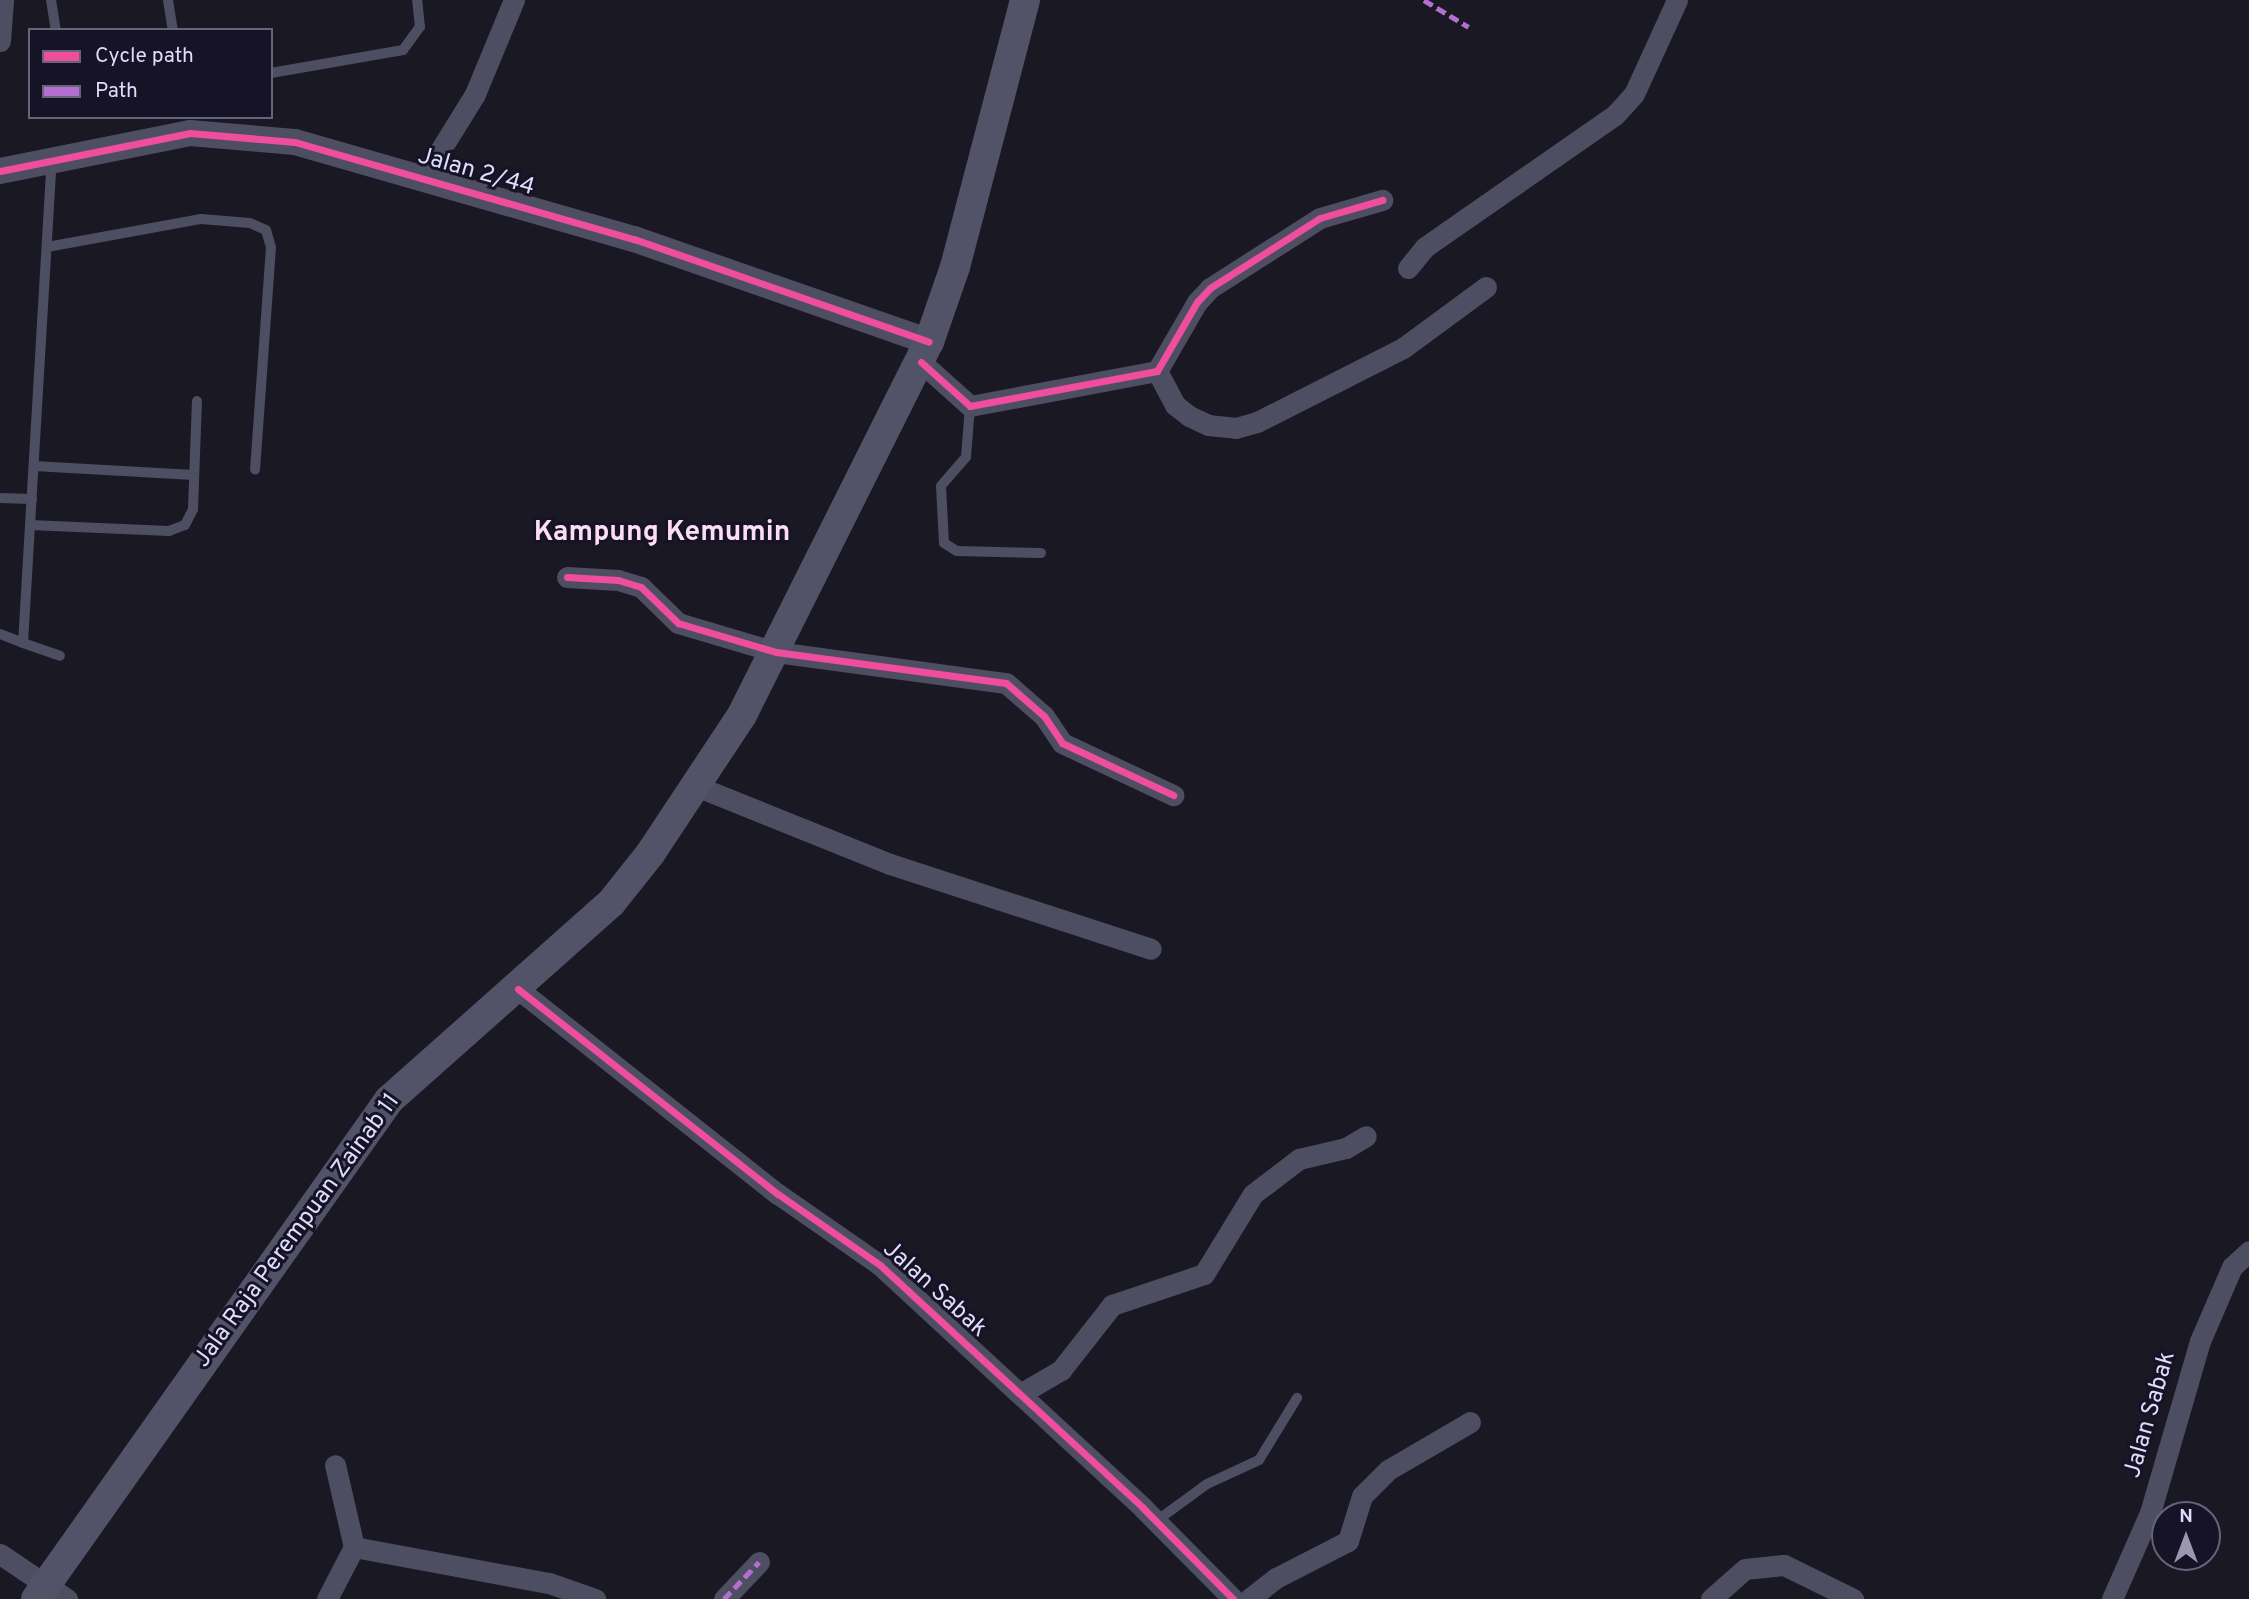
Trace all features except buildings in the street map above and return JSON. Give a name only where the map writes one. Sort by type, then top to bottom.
[{"type":"main road","name":"Jala Raja Perempuan Zainab 11","points":[[50,1594],[388,1100],[474,1021],[518,989],[611,903],[696,786],[776,652],[925,352],[955,267],[1025,0]]},
{"type":"street","points":[[0,41],[3,0]]},
{"type":"street","points":[[423,178],[475,94],[514,0]]},
{"type":"street","points":[[1408,268],[1425,247],[1615,115],[1634,94],[1677,0]]},
{"type":"street","name":"Jalan 2/44","points":[[0,171],[189,125],[295,142],[634,239],[925,352]]},
{"type":"street","points":[[925,352],[970,406],[1157,371],[1197,302],[1210,288],[1320,218],[1382,200]]},
{"type":"street","points":[[1157,371],[1175,405],[1189,416],[1208,425],[1236,428],[1257,422],[1404,348],[1486,287]]},
{"type":"street","points":[[567,577],[618,580],[641,587],[678,623],[776,652],[1006,683],[1044,716],[1062,743],[1173,795]]},
{"type":"street","points":[[696,786],[890,864],[1151,949]]},
{"type":"street","name":"Jalan Sabak","points":[[518,989],[778,1194],[880,1265],[1020,1394],[1233,1599]]},
{"type":"street","points":[[1020,1394],[1061,1370],[1112,1305],[1204,1273],[1256,1191],[1299,1159],[1346,1148],[1366,1136]]},
{"type":"street","name":"Jalan Sabak","points":[[2112,1599],[2150,1513],[2200,1340],[2232,1267],[2249,1251]]},
{"type":"street","points":[[1249,1599],[1276,1578],[1348,1541],[1362,1496],[1388,1470],[1470,1422]]},
{"type":"street","points":[[327,1599],[354,1547],[335,1465]]},
{"type":"street","points":[[354,1547],[549,1583],[595,1599]]},
{"type":"street","points":[[0,1554],[50,1594]]},
{"type":"street","points":[[724,1599],[759,1562]]},
{"type":"street","points":[[1711,1599],[1745,1569],[1789,1565],[1853,1599]]},
{"type":"lane","points":[[51,0],[56,28]]},
{"type":"lane","points":[[168,0],[173,28]]},
{"type":"lane","points":[[273,73],[403,51],[420,27],[417,0]]},
{"type":"lane","points":[[23,643],[52,160]]},
{"type":"lane","points":[[47,247],[201,219],[250,223],[266,230],[271,247],[255,469]]},
{"type":"lane","points":[[30,525],[178,529],[191,517],[197,401]]},
{"type":"lane","points":[[970,406],[967,457],[941,486],[944,543],[957,551],[1041,553]]},
{"type":"lane","points":[[34,466],[194,475]]},
{"type":"lane","points":[[0,498],[32,499]]},
{"type":"lane","points":[[0,634],[60,656]]},
{"type":"lane","points":[[1155,1522],[1207,1484],[1259,1460],[1297,1398]]},
{"type":"marked path","points":[[1424,0],[1469,27]]},
{"type":"marked path","points":[[724,1599],[759,1562]]},
{"type":"cycle path","points":[[0,171],[190,133],[295,142],[634,239],[929,342]]},
{"type":"cycle path","points":[[921,362],[970,406],[1157,371],[1197,302],[1210,288],[1320,218],[1382,200]]},
{"type":"cycle path","points":[[567,577],[618,580],[641,587],[678,623],[776,652],[1006,683],[1044,716],[1062,743],[1173,795]]},
{"type":"cycle path","points":[[518,989],[778,1194],[880,1265],[1143,1508],[1233,1599]]},
{"type":"district","name":"Kampung Kemumin","points":[[662,533]]}]
